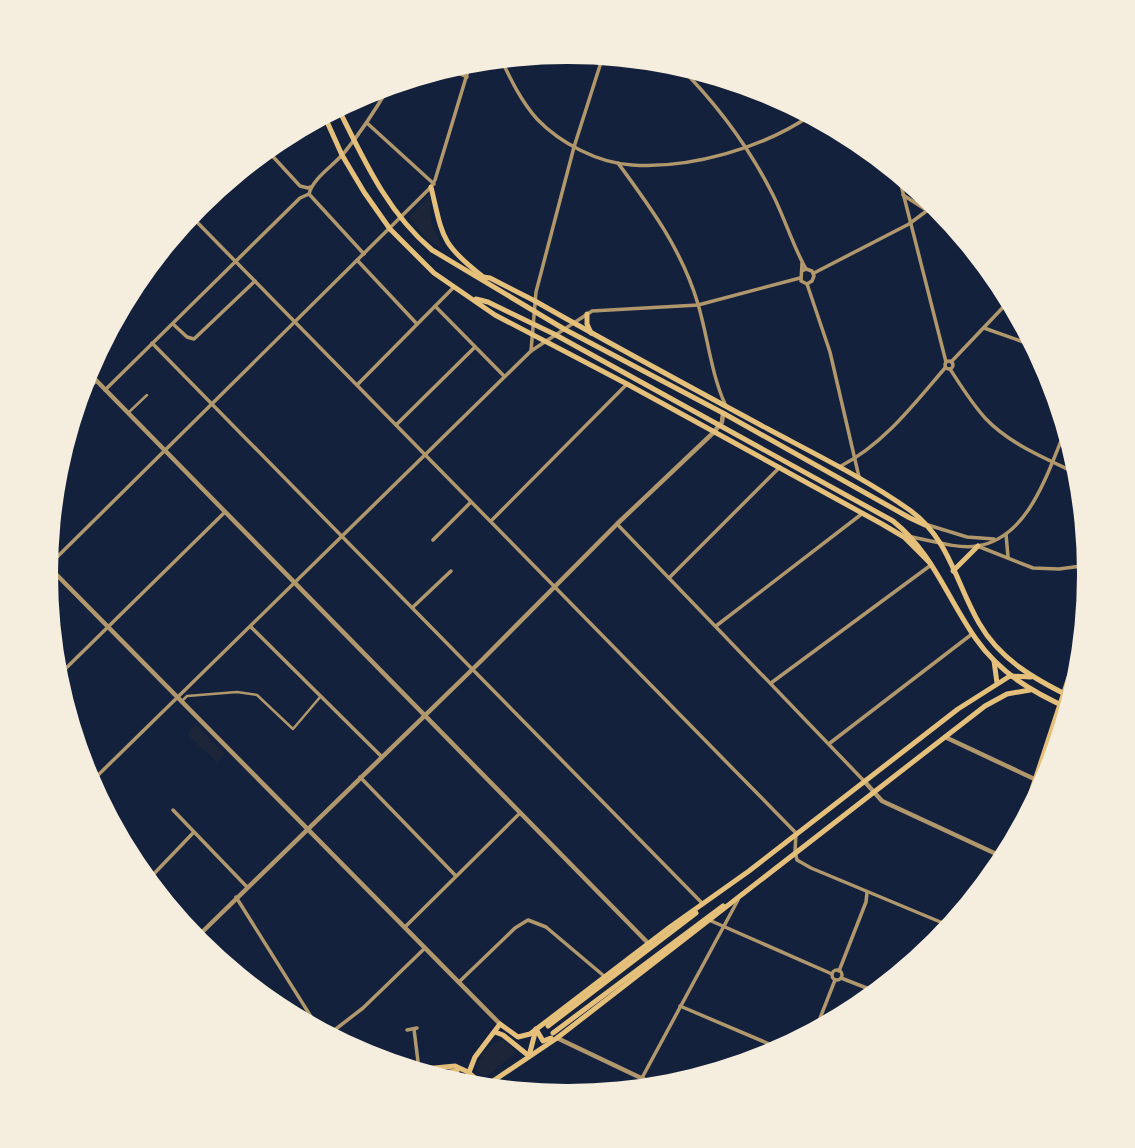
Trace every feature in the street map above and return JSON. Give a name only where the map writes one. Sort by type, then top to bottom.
[{"type":"main road","points":[[342,117],[387,202],[399,218],[432,250],[564,328],[723,413],[910,519],[928,525]]},
{"type":"main road","points":[[328,125],[342,155],[390,229],[415,256],[454,287],[495,315],[546,340],[863,513],[904,537],[930,564]]},
{"type":"main road","points":[[433,186],[437,218],[445,240],[458,257],[479,276],[534,301],[838,467],[910,510],[928,525],[941,542],[979,624],[992,643],[1032,677],[1063,693]]},
{"type":"main road","points":[[473,298],[488,302],[554,334],[880,513],[912,537],[927,555],[972,634],[994,661],[1030,690],[1059,704]]},
{"type":"main road","points":[[587,314],[591,333]]},
{"type":"main road","points":[[953,572],[978,546]]},
{"type":"main road","points":[[994,661],[997,683]]},
{"type":"main road","points":[[468,1072],[475,1057],[500,1024],[518,1037],[536,1029],[866,782],[958,709],[1010,676],[1032,677]]},
{"type":"main road","points":[[499,1079],[674,940],[741,895],[996,699],[1030,690]]},
{"type":"main road","points":[[1035,776],[1062,695]]},
{"type":"main road","points":[[536,1029],[545,1042],[731,901]]},
{"type":"main road","points":[[548,1026],[678,928],[703,905]]},
{"type":"main road","points":[[529,1056],[536,1029]]},
{"type":"main road","points":[[495,1032],[503,1035],[529,1056]]},
{"type":"main road","points":[[442,1067],[455,1066],[471,1074]]},
{"type":"street","points":[[531,351],[534,301],[574,147],[600,65]]},
{"type":"street","points":[[505,68],[515,89],[536,118],[574,147],[633,166],[694,160],[746,148],[784,132],[801,121]]},
{"type":"street","points":[[59,555],[433,186],[467,76]]},
{"type":"street","points":[[693,80],[746,148],[772,193],[802,262],[804,270],[800,278]]},
{"type":"street","points":[[105,390],[307,195],[354,140],[381,100]]},
{"type":"street","points":[[367,123],[433,186]]},
{"type":"street","points":[[274,158],[364,254]]},
{"type":"street","points":[[618,163],[675,246],[698,305],[718,388],[726,407]]},
{"type":"street","points":[[300,186],[308,188],[313,185]]},
{"type":"street","points":[[902,189],[948,365],[970,400],[1003,435],[1065,468]]},
{"type":"street","points":[[903,195],[919,205]]},
{"type":"street","points":[[859,480],[830,352],[809,283],[814,273],[926,212]]},
{"type":"street","points":[[199,223],[796,833],[797,860],[940,922]]},
{"type":"street","points":[[357,261],[417,324]]},
{"type":"street","points":[[804,270],[814,273]]},
{"type":"street","points":[[99,774],[180,698],[183,691],[504,376],[554,334],[587,314],[600,310],[698,305],[800,278],[809,283]]},
{"type":"street","points":[[173,324],[187,337],[194,339],[255,281]]},
{"type":"street","points":[[357,385],[454,287]]},
{"type":"street","points":[[435,306],[504,376]]},
{"type":"street","points":[[838,467],[856,458],[882,438],[1002,308]]},
{"type":"street","points":[[984,328],[1021,341]]},
{"type":"street","points":[[152,343],[474,668],[703,905]]},
{"type":"street","points":[[396,425],[475,347]]},
{"type":"street","points":[[96,381],[648,943]]},
{"type":"street","points":[[491,521],[627,384]]},
{"type":"street","points":[[714,400],[718,388]]},
{"type":"street","points":[[128,414],[147,395]]},
{"type":"street","points":[[203,930],[713,433],[723,413]]},
{"type":"street","points":[[978,546],[1006,534],[1030,506],[1060,442]]},
{"type":"street","points":[[669,578],[780,467]]},
{"type":"street","points":[[433,540],[471,502]]},
{"type":"street","points":[[67,667],[225,512]]},
{"type":"street","points":[[716,626],[863,513]]},
{"type":"street","points":[[617,524],[830,743],[866,782],[873,794],[899,810],[993,853]]},
{"type":"street","points":[[928,525],[967,537],[996,539]]},
{"type":"street","points":[[1006,534],[1008,558]]},
{"type":"street","points":[[912,537],[978,546],[1022,565],[1045,569],[1077,566]]},
{"type":"street","points":[[771,683],[930,564]]},
{"type":"street","points":[[413,607],[451,571]]},
{"type":"street","points":[[58,577],[500,1024]]},
{"type":"street","points":[[250,626],[381,756]]},
{"type":"street","points":[[830,743],[972,634]]},
{"type":"street","points":[[183,691],[187,696]]},
{"type":"street","points":[[180,698],[237,692],[257,695],[293,729],[320,696]]},
{"type":"street","points":[[946,737],[1034,779]]},
{"type":"street","points":[[360,777],[456,876]]},
{"type":"street","points":[[173,810],[247,887]]},
{"type":"street","points":[[405,927],[520,813]]},
{"type":"street","points":[[155,873],[194,832]]},
{"type":"street","points":[[841,978],[839,971],[867,892]]},
{"type":"street","points":[[643,1078],[741,895]]},
{"type":"street","points":[[236,897],[308,1012]]},
{"type":"street","points":[[460,982],[515,928],[528,920],[540,923],[570,945],[604,976]]},
{"type":"street","points":[[709,920],[832,974],[835,980],[821,1016]]},
{"type":"street","points":[[337,1028],[363,1008],[425,947]]},
{"type":"street","points":[[832,974],[839,971]]},
{"type":"street","points":[[835,980],[841,978],[865,987]]},
{"type":"street","points":[[679,1006],[767,1043]]},
{"type":"street","points":[[407,1030],[416,1029],[417,1061]]},
{"type":"street","points":[[555,1035],[640,1078]]},
{"type":"shaded area","points":[[430,195],[432,223],[444,250],[428,239],[409,217]]},
{"type":"shaded area","points":[[195,724],[225,754],[217,762],[187,734]]},
{"type":"shaded area","points":[[499,1041],[505,1041],[516,1053],[487,1076],[482,1075],[477,1069],[481,1056]]}]
